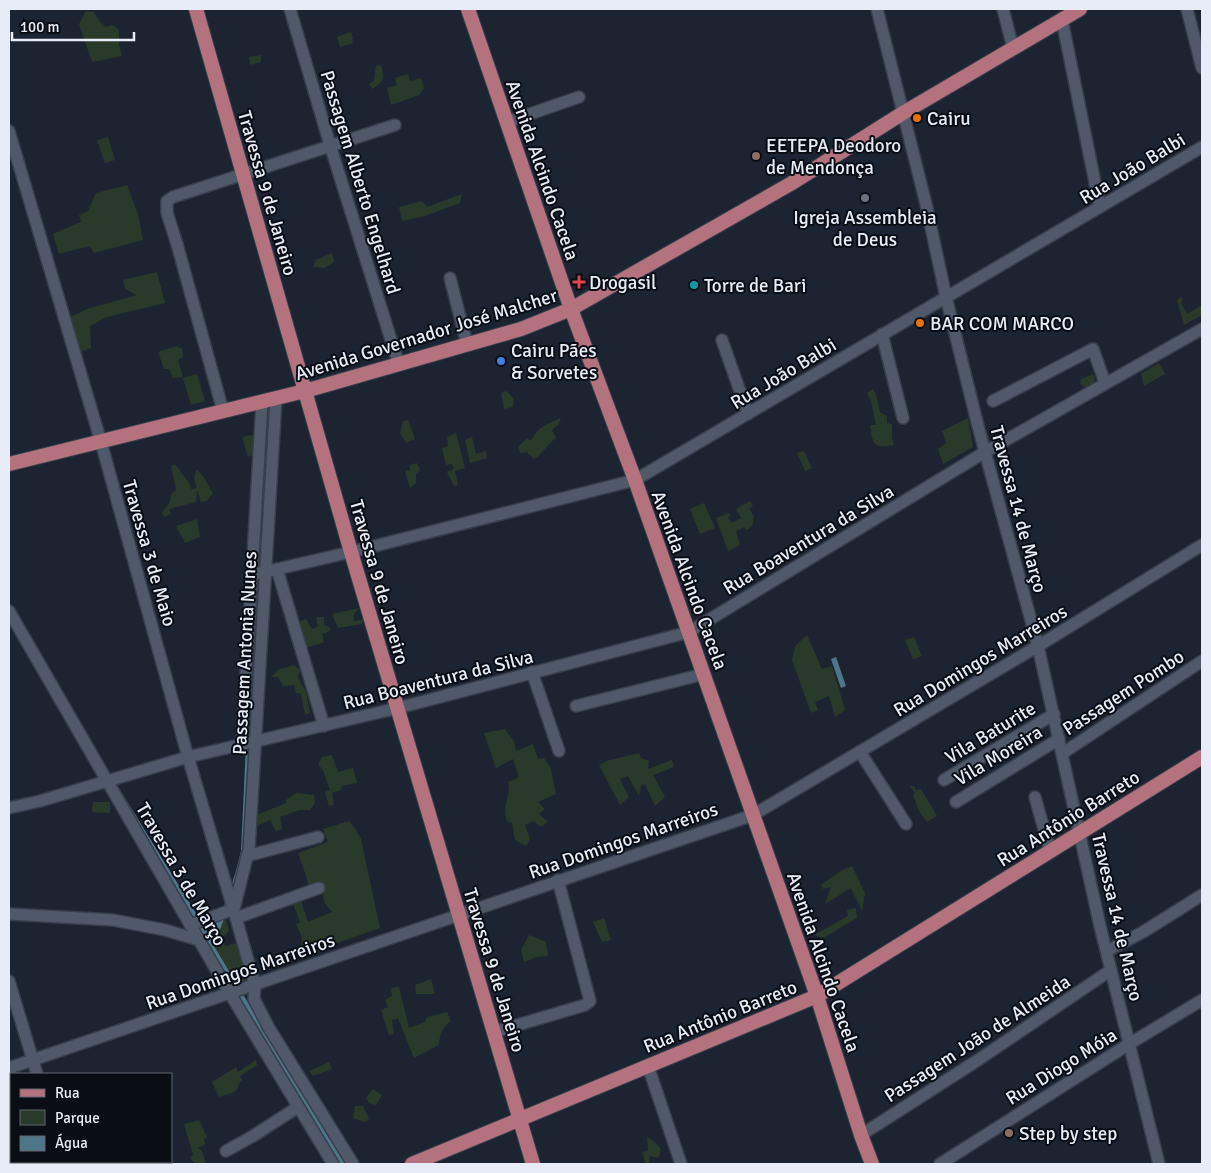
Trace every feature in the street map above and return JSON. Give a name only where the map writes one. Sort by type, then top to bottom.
[{"type":"main road","name":"Travessa 9 de Janeiro","points":[[196,9],[351,552],[533,1164]]},
{"type":"main road","name":"Avenida Alcindo Cacela","points":[[468,9],[571,310],[635,480],[817,996],[872,1164]]},
{"type":"main road","name":"Avenida Governador José Malcher","points":[[9,464],[305,391],[521,329],[571,310],[792,184],[903,113],[1080,9]]},
{"type":"main road","name":"Rua Antônio Barreto","points":[[412,1164],[817,996],[1202,757]]},
{"type":"street","name":"Passagem Alberto Engelhard","points":[[290,9],[330,145],[399,365]]},
{"type":"street","name":"Travessa 14 de Março","points":[[877,9],[985,452],[1038,646],[1111,970],[1159,1164]]},
{"type":"street","points":[[1003,9],[1013,48]]},
{"type":"street","points":[[1187,9],[1202,68]]},
{"type":"street","points":[[1062,20],[1100,208]]},
{"type":"street","points":[[507,122],[579,97]]},
{"type":"street","points":[[223,411],[166,202],[168,199],[394,125]]},
{"type":"street","name":"Travessa 3 de Maio","points":[[9,131],[101,442],[188,757],[225,879],[230,911],[253,985]]},
{"type":"street","name":"Rua João Balbi","points":[[262,573],[635,480],[1202,147]]},
{"type":"street","points":[[450,278],[467,344]]},
{"type":"street","name":"Rua Boaventura da Silva","points":[[242,743],[398,708],[689,632],[985,452],[1202,328]]},
{"type":"street","points":[[882,334],[903,418]]},
{"type":"street","points":[[722,340],[748,414]]},
{"type":"street","points":[[993,401],[1093,349],[1106,383]]},
{"type":"street","name":"Passagem Antonia Nunes","points":[[230,911],[247,856],[256,740],[262,573],[276,398]]},
{"type":"street","points":[[9,808],[40,801],[242,743],[262,573],[262,402]]},
{"type":"street","name":"Rua Domingos Marreiros","points":[[9,1068],[753,815],[1038,646],[1202,544]]},
{"type":"street","points":[[262,573],[324,726]]},
{"type":"street","name":"Travessa 3 de Março","points":[[9,611],[108,781],[195,924],[199,940],[333,1164]]},
{"type":"street","name":"Passagem Pombo","points":[[1062,753],[1202,661]]},
{"type":"street","points":[[532,672],[559,751]]},
{"type":"street","points":[[576,706],[704,674]]},
{"type":"street","name":"Vila Baturite","points":[[944,780],[1054,714]]},
{"type":"street","name":"Vila Moreira","points":[[956,802],[1059,739]]},
{"type":"street","points":[[860,752],[906,824]]},
{"type":"street","points":[[1035,797],[1050,851]]},
{"type":"street","points":[[247,856],[318,837]]},
{"type":"street","points":[[494,1032],[584,1005],[590,1001],[558,880]]},
{"type":"street","points":[[195,924],[230,911],[318,888]]},
{"type":"street","points":[[1107,951],[1143,932],[1202,895]]},
{"type":"street","points":[[9,914],[112,920],[165,930],[199,940]]},
{"type":"street","name":"Passagem João de Almeida","points":[[861,1135],[978,1060],[1111,970]]},
{"type":"street","points":[[9,981],[37,1073]]},
{"type":"street","points":[[253,985],[254,999],[269,1028],[354,1164]]},
{"type":"street","name":"Rua Diogo Móia","points":[[940,1164],[1202,1000]]},
{"type":"street","points":[[648,1066],[681,1164]]},
{"type":"street","points":[[226,1151],[298,1107]]},
{"type":"green space","points":[[86,11],[94,12],[100,22],[106,27],[113,25],[119,30],[119,44],[122,56],[92,62],[79,24]]},
{"type":"green space","points":[[351,32],[353,43],[340,47],[337,37]]},
{"type":"green space","points":[[261,55],[261,62],[250,65],[249,57]]},
{"type":"green space","points":[[381,65],[382,80],[372,89],[369,84],[374,81],[376,66]]},
{"type":"green space","points":[[408,74],[410,81],[421,78],[424,88],[419,95],[391,105],[387,88],[397,85],[395,78]]},
{"type":"green space","points":[[108,137],[115,160],[105,163],[97,140]]},
{"type":"green space","points":[[127,185],[138,214],[143,240],[94,253],[90,246],[59,254],[53,234],[81,222],[79,215],[88,211],[96,193]]},
{"type":"green space","points":[[462,194],[460,203],[425,216],[402,221],[399,207],[422,201],[427,207]]},
{"type":"green space","points":[[332,253],[334,262],[324,268],[313,267],[316,260]]},
{"type":"green space","points":[[157,272],[165,303],[107,317],[90,326],[91,348],[79,353],[70,317],[87,309],[137,295],[125,289],[123,280]]},
{"type":"green space","points":[[1181,297],[1183,300],[1181,303],[1187,314],[1202,305],[1202,315],[1184,325],[1177,300]]},
{"type":"green space","points":[[177,346],[182,349],[183,357],[178,360],[183,377],[173,378],[169,369],[164,369],[158,352]]},
{"type":"green space","points":[[1159,363],[1165,374],[1144,386],[1141,374]]},
{"type":"green space","points":[[197,374],[205,401],[191,405],[183,378]]},
{"type":"green space","points":[[1093,374],[1095,378],[1094,383],[1086,387],[1080,384],[1081,379]]},
{"type":"green space","points":[[873,389],[880,412],[887,416],[887,423],[892,424],[894,445],[878,446],[873,441],[870,425],[876,425],[871,401],[867,393]]},
{"type":"green space","points":[[507,391],[514,399],[513,407],[504,409],[501,393]]},
{"type":"green space","points":[[561,418],[558,425],[552,430],[556,438],[537,457],[534,459],[527,452],[520,453],[518,447],[527,438],[531,441],[539,429]]},
{"type":"green space","points":[[968,418],[973,447],[943,464],[938,449],[946,443],[942,431]]},
{"type":"green space","points":[[408,420],[415,439],[406,443],[400,433],[403,421]]},
{"type":"green space","points":[[456,433],[465,468],[455,471],[458,485],[454,486],[447,472],[454,469],[452,464],[446,465],[442,448],[448,446],[447,437]]},
{"type":"green space","points":[[250,435],[258,437],[254,454],[248,457],[242,437]]},
{"type":"green space","points":[[472,437],[476,454],[486,451],[487,458],[470,463],[465,440]]},
{"type":"green space","points":[[804,451],[812,468],[805,471],[797,453]]},
{"type":"green space","points":[[417,463],[420,470],[416,474],[416,483],[410,488],[405,471],[410,470],[410,465]]},
{"type":"green space","points":[[175,464],[189,483],[191,489],[197,488],[194,479],[197,470],[213,493],[207,501],[201,502],[197,489],[196,502],[169,509],[171,514],[164,517],[162,513],[170,502],[171,494],[176,490],[171,466]]},
{"type":"green space","points":[[750,501],[753,506],[749,508],[754,517],[752,526],[747,530],[744,527],[736,531],[740,545],[728,551],[716,518],[729,513],[731,515],[728,517],[731,523],[741,518],[736,509]]},
{"type":"green space","points":[[704,503],[715,528],[700,534],[690,509]]},
{"type":"green space","points":[[197,519],[200,537],[185,543],[176,526]]},
{"type":"green space","points":[[359,608],[354,614],[354,621],[363,619],[362,624],[338,628],[332,614]]},
{"type":"green space","points":[[316,617],[324,617],[324,625],[331,628],[330,631],[322,634],[324,642],[306,648],[298,622],[306,619],[312,629],[318,627]]},
{"type":"green space","points":[[807,635],[822,669],[832,666],[845,710],[835,717],[829,696],[815,702],[818,710],[811,713],[792,660],[795,646]]},
{"type":"green space","points":[[914,637],[922,656],[913,659],[905,640]]},
{"type":"green space","points":[[294,665],[300,670],[298,678],[306,692],[310,713],[305,715],[301,694],[296,693],[294,685],[283,686],[278,677],[272,677],[277,670]]},
{"type":"green space","points":[[505,729],[514,741],[516,751],[533,744],[538,759],[544,758],[551,769],[556,794],[538,802],[545,809],[539,814],[548,822],[541,827],[533,821],[525,825],[530,839],[526,846],[515,840],[512,823],[507,821],[505,815],[509,791],[508,782],[519,777],[513,759],[496,768],[484,733]]},
{"type":"green space","points":[[639,753],[641,758],[649,761],[648,769],[672,760],[674,767],[653,775],[665,797],[655,806],[645,784],[641,785],[639,796],[628,776],[620,779],[629,797],[620,805],[599,765],[606,761]]},
{"type":"green space","points":[[332,755],[338,772],[353,768],[357,783],[342,786],[341,790],[332,793],[334,805],[329,806],[325,792],[330,790],[323,770],[318,764],[322,757]]},
{"type":"green space","points":[[910,786],[914,786],[916,790],[921,789],[937,816],[927,822],[919,811],[913,795],[915,793]]},
{"type":"green space","points":[[296,793],[314,795],[315,803],[310,810],[299,810],[280,817],[282,829],[276,831],[270,820],[255,827],[254,816],[286,803],[286,800]]},
{"type":"green space","points":[[93,802],[110,802],[110,813],[92,812]]},
{"type":"green space","points":[[349,821],[361,839],[380,928],[329,946],[314,956],[301,946],[302,937],[296,924],[300,922],[292,901],[300,898],[308,922],[332,912],[324,902],[322,883],[309,888],[298,853],[328,842],[323,829]]},
{"type":"green space","points":[[852,866],[865,893],[862,911],[851,888],[825,904],[831,887],[823,889],[821,885],[842,870]]},
{"type":"green space","points":[[856,908],[857,918],[823,938],[814,935],[848,916],[847,910]]},
{"type":"green space","points":[[225,917],[229,930],[223,936],[225,946],[237,943],[250,981],[238,986],[214,946]]},
{"type":"green space","points":[[604,918],[611,940],[602,942],[593,922]]},
{"type":"green space","points":[[529,935],[546,942],[548,956],[537,957],[524,962],[521,950]]},
{"type":"green space","points":[[431,979],[435,994],[416,994],[415,985]]},
{"type":"green space","points":[[399,987],[409,1028],[425,1022],[427,1017],[447,1012],[451,1021],[442,1031],[439,1045],[414,1058],[398,1018],[392,1020],[394,1034],[389,1035],[381,1010],[388,1007],[385,1000],[392,996],[391,988]]},
{"type":"green space","points":[[256,1060],[257,1065],[240,1076],[242,1080],[237,1089],[232,1093],[219,1097],[212,1082],[236,1067],[238,1072]]},
{"type":"green space","points":[[329,1062],[332,1069],[313,1076],[309,1071]]},
{"type":"green space","points":[[373,1089],[382,1095],[376,1105],[369,1103],[366,1098]]},
{"type":"green space","points":[[355,1106],[363,1106],[369,1119],[365,1122],[353,1118]]},
{"type":"green space","points":[[199,1120],[207,1137],[204,1139],[205,1144],[198,1148],[202,1151],[206,1164],[195,1164],[190,1158],[193,1155],[184,1124]]},
{"type":"green space","points":[[647,1137],[661,1149],[659,1158],[650,1156],[649,1164],[646,1164],[642,1152],[648,1151]]},
{"type":"water","points":[[269,401],[246,850],[243,868],[214,946],[345,1164],[336,1164],[116,793],[120,790],[210,936],[228,895],[241,851],[262,403]]},
{"type":"water","points":[[836,657],[846,686],[841,688],[831,659]]},
{"type":"place","name":"Cairu","points":[[917,118]]},
{"type":"place","name":"EETEPA Deodoro de Mendonça","points":[[756,156]]},
{"type":"place","name":"Igreja Assembleia de Deus","points":[[865,198]]},
{"type":"place","name":"Drogasil","points":[[579,282]]},
{"type":"place","name":"Torre de Bari","points":[[694,285]]},
{"type":"place","name":"BAR COM MARCO","points":[[920,323]]},
{"type":"place","name":"Cairu Pães & Sorvetes","points":[[501,361]]},
{"type":"place","name":"Step by step","points":[[1009,1133]]}]
